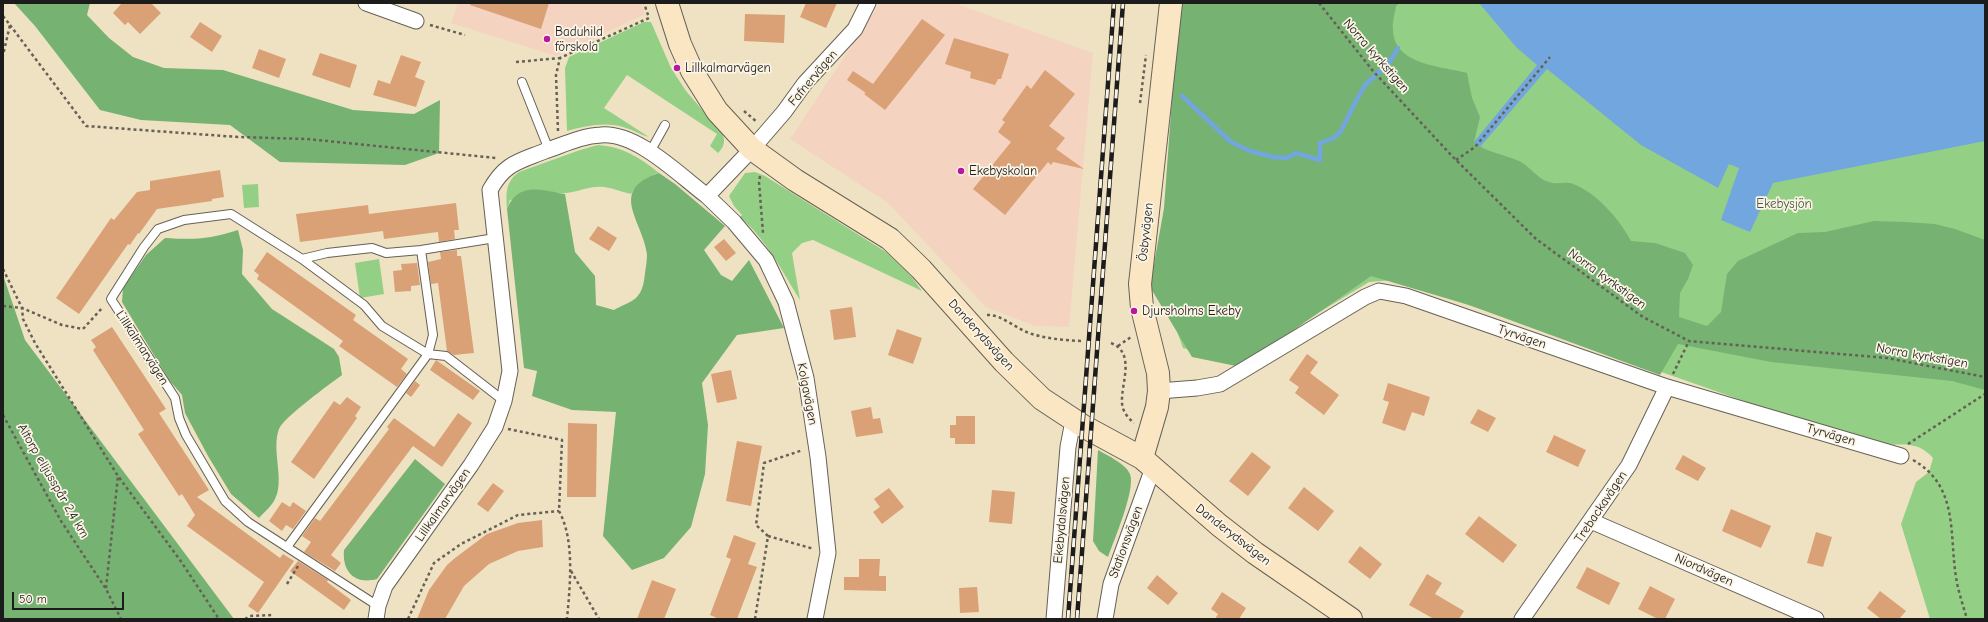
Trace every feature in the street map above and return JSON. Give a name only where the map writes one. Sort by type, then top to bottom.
[{"type":"street","points":[[366,3],[416,21]]},
{"type":"street","name":"Danderydsvägen","points":[[667,3],[680,44],[692,72],[718,111],[752,149],[795,180],[890,239],[921,269],[1004,362],[1042,399],[1073,421],[1147,463],[1219,526],[1255,553],[1351,619]]},
{"type":"street","name":"Fafnervägen","points":[[752,149],[784,112],[805,83],[855,29],[868,3]]},
{"type":"street","name":"Ösbyvägen","points":[[1147,463],[1151,432],[1158,407],[1159,391],[1158,374],[1142,308],[1140,284],[1171,3]]},
{"type":"street","name":"Lillkalmarvägen","points":[[377,612],[385,586],[471,465],[495,427],[504,401],[510,371],[490,190],[504,170],[518,162],[579,138],[601,134],[620,136],[636,143],[650,152],[707,196]]},
{"type":"street","points":[[707,196],[752,149]]},
{"type":"street","name":"Kolgavägen","points":[[707,196],[734,222],[763,256],[786,302],[806,378],[816,445],[828,553],[815,619]]},
{"type":"street","name":"Tyrvägen","points":[[1159,391],[1197,388],[1220,384],[1365,297],[1379,291],[1406,296],[1667,387],[1901,456]]},
{"type":"street","name":"Trebackavägen","points":[[1522,619],[1629,465],[1667,387]]},
{"type":"street","name":"Ekebydalsvägen","points":[[1054,619],[1068,454],[1073,421]]},
{"type":"street","name":"Stationsvägen","points":[[1105,619],[1111,584],[1147,463]]},
{"type":"street","name":"Niordvägen","points":[[1591,521],[1816,619]]},
{"type":"lane","points":[[522,82],[554,148]]},
{"type":"lane","points":[[650,152],[665,125]]},
{"type":"lane","name":"Lillkalmarvägen","points":[[377,612],[303,557],[248,522],[225,501],[186,435],[178,418],[175,398],[111,299],[144,247],[158,230],[184,220],[230,214],[302,259],[364,305],[382,326],[428,354],[446,356],[504,401]]},
{"type":"lane","points":[[302,259],[327,253],[372,248],[386,253],[421,250],[495,238]]},
{"type":"lane","points":[[287,547],[428,354],[433,335],[421,250]]},
{"type":"path","points":[[516,62],[560,58],[649,18],[644,3]]},
{"type":"path","name":"Norra kyrkstigen","points":[[1319,3],[1374,70],[1456,160],[1536,239],[1642,317],[1689,340],[1887,358],[1985,377]]},
{"type":"path","points":[[3,16],[86,126],[238,137],[307,139],[477,155],[518,162]]},
{"type":"path","points":[[416,21],[465,35]]},
{"type":"path","points":[[3,55],[10,25]]},
{"type":"path","points":[[1456,160],[1475,147],[1550,57]]},
{"type":"path","points":[[554,148],[556,75],[560,58]]},
{"type":"path","points":[[738,107],[767,130]]},
{"type":"path","points":[[761,172],[759,182],[762,211],[763,256]]},
{"type":"path","points":[[3,269],[22,308],[23,320],[35,343],[118,476],[180,560],[219,619]]},
{"type":"path","points":[[3,306],[22,308],[62,325],[83,328],[111,299]]},
{"type":"path","points":[[984,316],[989,314],[1031,334],[1050,339],[1081,341]]},
{"type":"path","points":[[1118,346],[1136,334]]},
{"type":"path","points":[[1667,387],[1689,340]]},
{"type":"path","points":[[1111,343],[1118,346],[1125,357],[1122,402],[1123,409],[1127,417],[1151,432]]},
{"type":"path","points":[[1967,619],[1956,578],[1954,538],[1946,496],[1922,464],[1911,458],[1901,456],[1901,448],[1985,394]]},
{"type":"path","name":"Altorp elljusspår 2,4 km","points":[[3,415],[61,521],[106,589],[121,619]]},
{"type":"path","points":[[495,427],[562,440],[559,511],[564,521],[571,570],[568,619]]},
{"type":"path","points":[[816,445],[764,463],[756,525],[768,536],[828,553]]},
{"type":"path","points":[[106,589],[118,476]]},
{"type":"path","points":[[408,619],[434,563],[455,548],[518,515],[559,511]]},
{"type":"path","points":[[755,619],[768,536]]},
{"type":"path","points":[[287,584],[303,557]]},
{"type":"path","points":[[571,570],[599,619]]},
{"type":"path","points":[[245,619],[250,616],[272,615]]},
{"type":"shaded area","name":"Baduhild förskola","points":[[458,3],[641,3],[645,14],[556,56],[451,23]]},
{"type":"shaded area","name":"Ekebyskolan","points":[[880,3],[954,3],[1093,53],[1069,327],[1035,326],[986,307],[888,203],[790,139]]},
{"type":"green space","points":[[14,3],[90,3],[87,15],[109,38],[133,57],[164,68],[223,70],[353,110],[414,114],[440,100],[439,153],[405,165],[280,162],[230,125],[141,120],[100,110],[35,26]]},
{"type":"green space","points":[[1179,3],[1399,3],[1396,6],[1393,30],[1395,42],[1401,50],[1410,57],[1432,66],[1467,73],[1472,98],[1480,117],[1474,142],[1484,149],[1519,161],[1545,180],[1552,183],[1570,183],[1590,193],[1599,200],[1621,224],[1631,241],[1655,243],[1685,253],[1693,265],[1688,279],[1680,293],[1679,317],[1707,326],[1721,312],[1727,274],[1738,261],[1798,233],[1825,232],[1874,221],[1905,222],[1935,224],[1955,229],[1985,240],[1985,390],[1952,381],[1771,362],[1678,344],[1660,375],[1469,305],[1371,276],[1241,367],[1192,357],[1150,287],[1164,208]]},
{"type":"green space","name":"Ekebysjön","points":[[1184,3],[1985,3],[1985,619],[1930,619],[1901,524],[1916,482],[1929,472],[1933,458],[1916,446],[1883,445],[1855,440],[1496,314],[1393,280],[1369,282],[1236,363],[1183,348],[1170,312]]},
{"type":"green space","points":[[644,22],[651,22],[671,68],[686,91],[722,133],[724,144],[718,153],[710,146],[717,134],[627,75],[604,108],[649,137],[629,129],[611,125],[589,126],[567,131],[565,68],[569,57]]},
{"type":"green space","points":[[598,145],[623,150],[645,162],[659,173],[650,176],[643,181],[631,194],[607,188],[592,187],[569,193],[558,193],[510,200],[507,209],[507,189],[511,180],[519,172]]},
{"type":"green space","points":[[755,172],[765,176],[886,252],[911,276],[922,291],[813,240],[802,243],[792,253],[800,300],[766,245],[740,217],[742,215],[734,206],[729,196],[745,173]]},
{"type":"green space","points":[[659,173],[675,184],[725,226],[704,250],[721,275],[732,281],[749,260],[784,328],[737,335],[702,383],[708,425],[705,474],[691,527],[664,558],[632,570],[603,536],[616,412],[572,410],[532,396],[537,371],[524,368],[507,209],[517,194],[524,191],[539,190],[565,194],[575,252],[595,276],[596,305],[614,310],[636,298],[643,286],[647,254],[632,208],[631,197],[635,188],[643,180]]},
{"type":"green space","points":[[258,184],[259,207],[244,208],[242,185]]},
{"type":"green space","points":[[238,230],[243,250],[242,274],[272,309],[334,349],[339,357],[342,375],[298,409],[279,429],[276,446],[279,474],[278,491],[272,504],[259,518],[231,494],[208,456],[185,413],[182,395],[169,380],[122,302],[123,288],[146,255],[165,238],[202,238]]},
{"type":"green space","points":[[379,259],[384,294],[360,298],[355,263]]},
{"type":"green space","points":[[3,275],[25,340],[234,619],[3,619]]},
{"type":"green space","points":[[1098,450],[1124,466],[1130,474],[1131,481],[1124,515],[1108,557],[1099,551],[1093,541]]},
{"type":"green space","points":[[415,459],[445,484],[377,579],[362,580],[356,578],[345,565],[344,550]]},
{"type":"water","name":"Ekebysjön","points":[[1479,3],[1985,3],[1985,141],[1773,183],[1750,232],[1721,220],[1739,168],[1729,164],[1718,188],[1641,145],[1547,69],[1480,147],[1474,142],[1537,65],[1516,47]]},
{"type":"building","points":[[122,3],[151,3],[161,13],[140,34],[128,22],[125,25],[113,13]]},
{"type":"building","points":[[471,3],[549,3],[541,29],[470,5]]},
{"type":"building","points":[[806,3],[837,3],[826,28],[800,17]]},
{"type":"building","points":[[745,14],[785,15],[784,43],[744,41]]},
{"type":"building","points":[[922,19],[945,35],[885,110],[864,94],[866,93],[847,80],[853,71],[873,84]]},
{"type":"building","points":[[200,22],[222,36],[212,52],[190,37]]},
{"type":"building","points":[[954,38],[1009,54],[1001,79],[998,79],[995,85],[970,78],[971,72],[945,64]]},
{"type":"building","points":[[259,49],[286,59],[279,78],[252,68]]},
{"type":"building","points":[[320,53],[357,65],[350,88],[312,75]]},
{"type":"building","points":[[401,55],[421,62],[415,77],[425,81],[416,107],[373,95],[378,80],[390,84]]},
{"type":"building","points":[[1045,70],[1075,94],[1049,126],[1065,138],[1056,149],[1084,169],[1053,162],[1051,165],[1048,162],[1005,215],[973,189],[1011,142],[998,132],[1005,122],[1002,120],[1027,85],[1031,89]]},
{"type":"building","points":[[220,170],[224,197],[212,199],[212,201],[157,209],[130,245],[128,244],[79,314],[56,298],[111,218],[114,220],[137,192],[150,190],[150,181]]},
{"type":"building","points":[[456,203],[459,230],[454,230],[455,239],[439,242],[438,232],[384,239],[383,231],[300,242],[296,214],[368,205],[369,214]]},
{"type":"building","points":[[598,226],[617,238],[609,251],[589,239]]},
{"type":"building","points":[[724,239],[736,253],[726,261],[714,247]]},
{"type":"building","points":[[457,250],[457,256],[461,256],[474,353],[454,355],[447,351],[438,283],[431,284],[428,262],[441,259],[440,252]]},
{"type":"building","points":[[267,252],[356,315],[353,320],[408,359],[401,369],[407,374],[397,387],[339,346],[343,341],[257,279],[259,275],[254,271]]},
{"type":"building","points":[[417,263],[420,285],[411,286],[411,291],[395,292],[393,271],[402,270],[401,264]]},
{"type":"building","points":[[852,307],[856,337],[834,340],[830,310]]},
{"type":"building","points":[[112,327],[166,409],[159,413],[209,490],[197,497],[280,558],[283,554],[294,561],[258,613],[248,606],[264,582],[187,526],[195,515],[182,494],[179,496],[138,434],[144,430],[93,350],[96,347],[91,340]]},
{"type":"building","points":[[897,329],[922,338],[913,364],[888,355]]},
{"type":"building","points":[[1307,354],[1318,362],[1310,373],[1339,395],[1324,415],[1295,393],[1299,387],[1289,380]]},
{"type":"building","points":[[436,360],[480,391],[473,400],[430,370]]},
{"type":"building","points":[[731,370],[737,399],[717,403],[711,374]]},
{"type":"building","points":[[415,381],[420,385],[411,397],[406,393]]},
{"type":"building","points":[[1388,383],[1430,397],[1424,416],[1412,412],[1405,431],[1382,423],[1389,402],[1383,400]]},
{"type":"building","points":[[347,397],[361,407],[355,416],[357,418],[314,479],[291,462],[334,401],[340,405]]},
{"type":"building","points":[[871,407],[873,419],[880,418],[883,433],[856,437],[851,411]]},
{"type":"building","points":[[1478,409],[1496,418],[1488,432],[1470,423]]},
{"type":"building","points":[[458,413],[472,423],[442,467],[413,446],[331,555],[341,563],[335,571],[304,552],[311,542],[302,536],[315,518],[320,521],[389,429],[387,427],[394,418],[434,447]]},
{"type":"building","points":[[956,416],[975,416],[975,444],[955,444],[955,438],[950,438],[950,425],[956,425]]},
{"type":"building","points":[[568,423],[597,424],[596,497],[567,497]]},
{"type":"building","points":[[1554,435],[1586,450],[1578,467],[1546,452]]},
{"type":"building","points":[[737,441],[762,446],[751,506],[726,501]]},
{"type":"building","points":[[1252,452],[1271,467],[1248,496],[1229,481]]},
{"type":"building","points":[[1683,455],[1706,468],[1698,481],[1675,469]]},
{"type":"building","points":[[493,483],[504,491],[488,512],[477,504]]},
{"type":"building","points":[[1304,487],[1334,511],[1318,531],[1288,508]]},
{"type":"building","points":[[889,488],[904,507],[882,524],[873,512],[880,507],[874,499]]},
{"type":"building","points":[[992,490],[1015,492],[1012,524],[989,522]]},
{"type":"building","points":[[282,502],[290,507],[293,502],[306,511],[293,529],[286,525],[282,531],[269,521]]},
{"type":"building","points":[[1731,509],[1771,526],[1761,548],[1722,531]]},
{"type":"building","points":[[1479,516],[1517,545],[1503,563],[1465,534]]},
{"type":"building","points":[[542,520],[543,547],[518,551],[489,564],[464,586],[445,619],[417,619],[429,590],[447,565],[455,558],[487,534],[518,523]]},
{"type":"building","points":[[1816,532],[1832,537],[1823,567],[1807,563]]},
{"type":"building","points":[[734,535],[756,543],[748,564],[757,567],[737,619],[719,619],[710,615],[731,559],[726,557]]},
{"type":"building","points":[[1360,546],[1382,564],[1370,579],[1348,562]]},
{"type":"building","points":[[859,559],[880,559],[879,576],[886,576],[886,591],[844,590],[844,577],[859,577]]},
{"type":"building","points":[[298,561],[328,580],[327,582],[351,600],[344,610],[290,571]]},
{"type":"building","points":[[1587,567],[1620,583],[1609,605],[1576,588]]},
{"type":"building","points":[[1427,574],[1442,583],[1435,594],[1464,611],[1459,619],[1434,619],[1409,605]]},
{"type":"building","points":[[1157,575],[1178,593],[1168,605],[1147,588]]},
{"type":"building","points":[[652,580],[676,589],[664,619],[637,619]]},
{"type":"building","points":[[1650,586],[1675,599],[1665,619],[1658,619],[1638,609]]},
{"type":"building","points":[[977,587],[979,612],[960,613],[959,588]]},
{"type":"building","points":[[1880,591],[1906,611],[1899,619],[1881,619],[1867,608]]},
{"type":"building","points":[[1222,592],[1246,608],[1239,619],[1215,619],[1218,614],[1211,609]]},
{"type":"waterway","points":[[1182,96],[1231,142],[1250,151],[1273,157],[1287,158],[1296,153],[1320,160],[1320,143],[1334,138],[1341,131],[1365,85],[1389,63],[1398,48]]},
{"type":"railway","points":[[1068,619],[1114,3]]},
{"type":"railway","points":[[1077,619],[1123,3]]},
{"type":"place","name":"Baduhild förskola","points":[[547,39]]},
{"type":"place","name":"Lillkalmarvägen","points":[[677,68]]},
{"type":"place","name":"Ekebyskolan","points":[[961,171]]},
{"type":"place","name":"Djursholms Ekeby","points":[[1134,311]]}]
